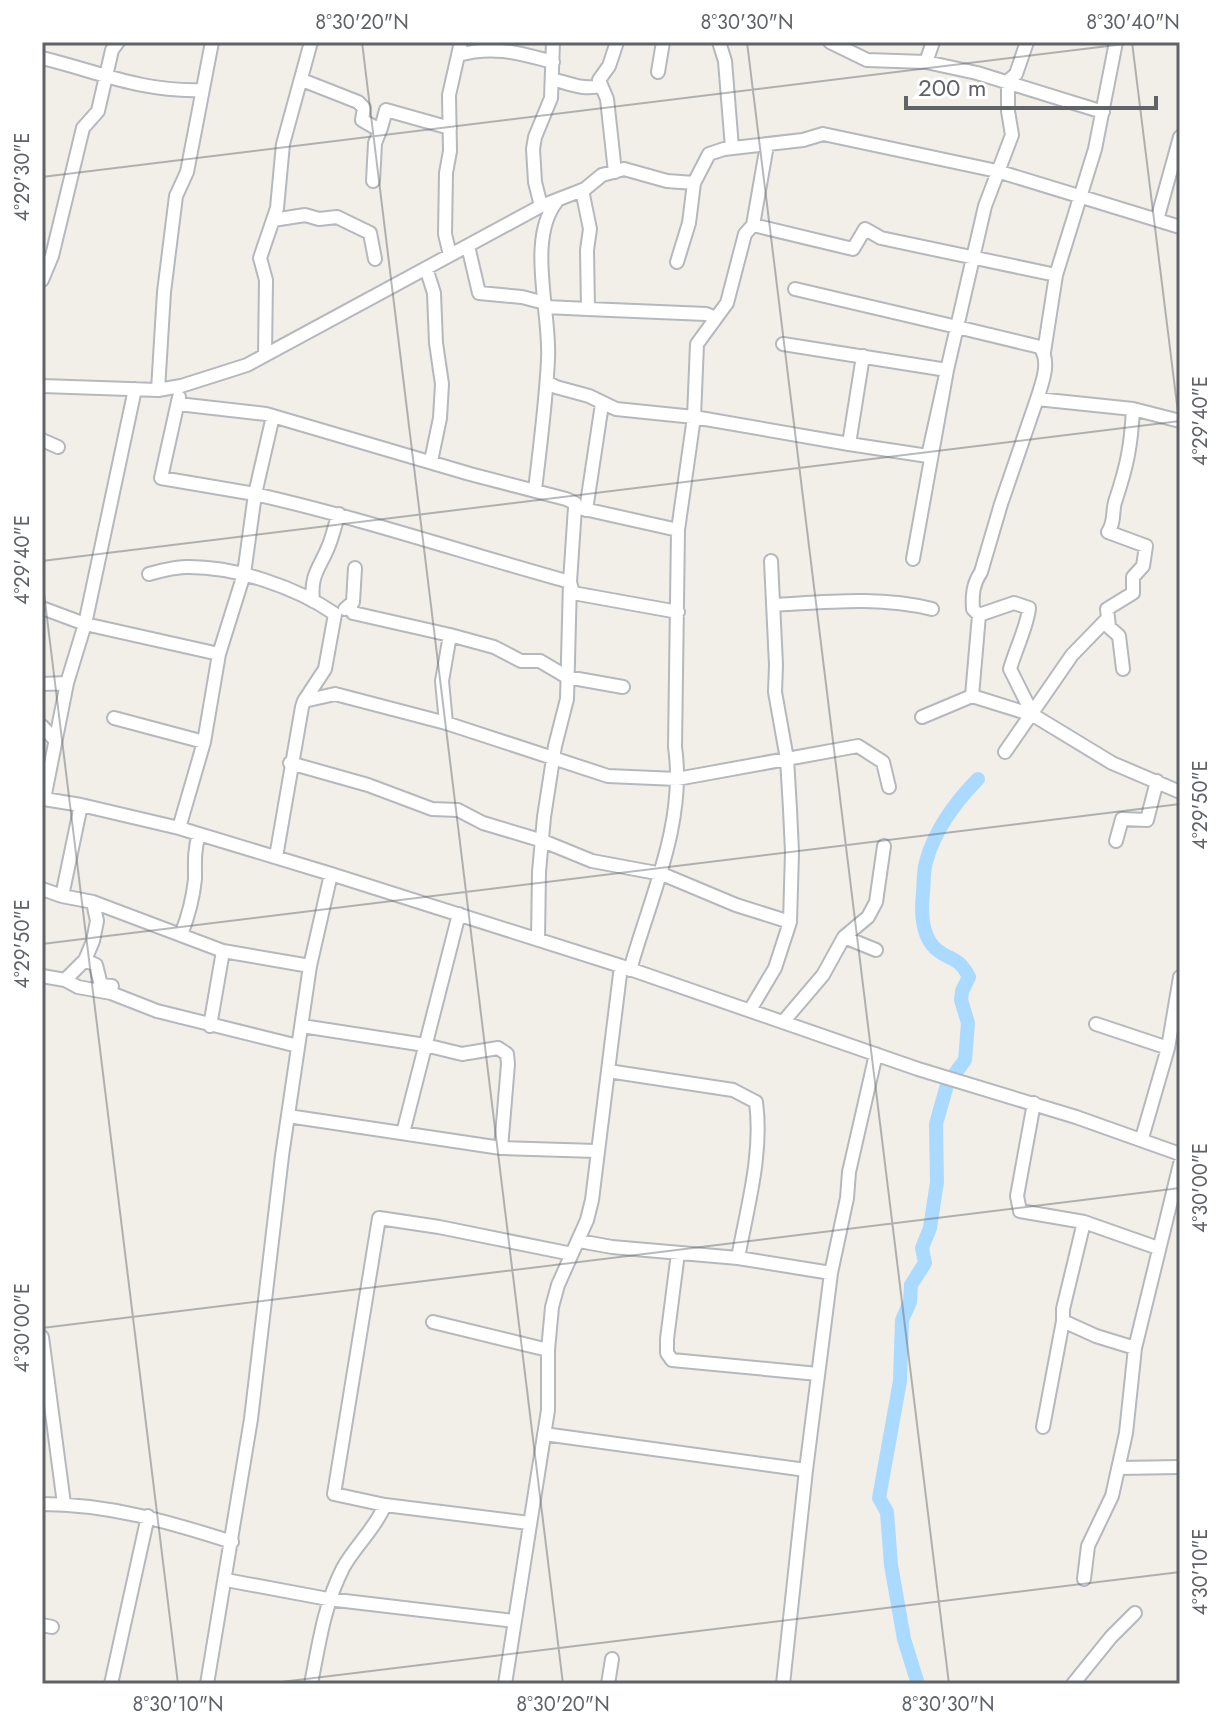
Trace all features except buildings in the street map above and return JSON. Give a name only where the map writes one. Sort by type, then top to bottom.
[{"type":"street","points":[[42,280],[52,256],[83,128],[98,111],[112,50],[118,42]]},
{"type":"street","points":[[158,390],[164,292],[176,196],[187,172],[212,42]]},
{"type":"street","points":[[265,355],[266,280],[260,258],[277,208],[283,144],[311,42]]},
{"type":"street","points":[[544,236],[537,209],[533,149],[551,98],[553,42]]},
{"type":"street","points":[[615,172],[607,99],[599,80],[609,66],[617,42]]},
{"type":"street","points":[[658,72],[663,42]]},
{"type":"street","points":[[719,42],[725,61],[732,148]]},
{"type":"street","points":[[830,42],[867,60],[926,62],[1008,81],[1103,112]]},
{"type":"street","points":[[926,62],[933,42]]},
{"type":"street","points":[[547,382],[631,412],[694,417],[928,456],[973,259],[997,171],[1012,135],[1008,81],[1016,74],[1027,42]]},
{"type":"street","points":[[972,696],[979,615],[973,609],[973,589],[1046,366],[1044,352],[1056,275],[1095,149],[1116,42]]},
{"type":"street","points":[[450,255],[445,234],[449,95],[460,45],[472,51],[510,50],[553,62]]},
{"type":"street","points":[[42,58],[169,91],[202,90]]},
{"type":"street","points":[[552,79],[588,89],[601,86]]},
{"type":"street","points":[[302,80],[358,102],[364,108],[362,120],[381,128]]},
{"type":"street","points":[[373,181],[375,143],[386,110],[450,128]]},
{"type":"street","points":[[677,262],[689,223],[694,183],[709,154],[732,148],[803,140],[823,134],[997,171],[1180,227]]},
{"type":"street","points":[[1157,220],[1180,137]]},
{"type":"street","points":[[505,1684],[548,1410],[552,1307],[592,1200],[596,1151],[626,968],[662,874],[677,779],[678,530],[694,417],[697,344],[732,291],[745,234],[753,225],[767,145]]},
{"type":"street","points":[[42,386],[158,390],[181,386],[247,365],[537,209],[582,190],[602,175],[624,169],[667,181],[694,183]]},
{"type":"street","points":[[582,190],[590,229],[587,250],[588,309]]},
{"type":"street","points":[[535,490],[549,341],[542,265],[544,236],[550,210],[558,200]]},
{"type":"street","points":[[273,220],[305,215],[319,219],[337,217],[370,233],[375,259]]},
{"type":"street","points":[[753,225],[853,249],[865,229],[881,238],[1056,275]]},
{"type":"street","points":[[468,246],[479,293],[522,297],[546,305],[706,314],[716,318]]},
{"type":"street","points":[[426,268],[434,293],[442,384],[440,418],[431,461]]},
{"type":"street","points":[[795,289],[1037,345],[1044,352]]},
{"type":"street","points":[[783,344],[947,370]]},
{"type":"street","points":[[849,444],[863,356]]},
{"type":"street","points":[[913,559],[947,370]]},
{"type":"street","points":[[181,386],[161,478],[255,494],[339,514],[570,582]]},
{"type":"street","points":[[135,389],[85,624],[67,683],[43,799],[179,828],[331,874],[626,968],[876,1054],[1142,1138],[1180,1154]]},
{"type":"street","points":[[1037,399],[1133,409],[1180,421]]},
{"type":"street","points":[[178,404],[273,416],[566,499],[580,508],[678,530]]},
{"type":"street","points":[[538,940],[544,817],[553,758],[567,699],[570,582],[580,508],[602,404]]},
{"type":"street","points":[[1123,669],[1119,636],[1109,627],[1107,609],[1133,593],[1133,577],[1143,566],[1146,546],[1108,532],[1113,525],[1115,504],[1131,451],[1133,409]]},
{"type":"street","points":[[179,828],[204,742],[219,654],[244,574],[255,494],[273,416]]},
{"type":"street","points":[[42,440],[58,447]]},
{"type":"street","points":[[313,601],[311,585],[316,568],[329,544],[339,514]]},
{"type":"street","points":[[750,1010],[775,968],[790,922],[792,852],[787,759],[775,692],[771,561]]},
{"type":"street","points":[[149,574],[185,567],[244,574],[306,595],[335,614]]},
{"type":"street","points":[[355,568],[355,590],[350,606],[353,613],[494,647],[521,661],[540,661],[567,677],[623,687]]},
{"type":"street","points":[[570,582],[573,593],[678,612]]},
{"type":"street","points":[[773,605],[863,600],[903,602],[932,609]]},
{"type":"street","points":[[979,615],[1014,603],[1029,608],[1010,669],[1033,715]]},
{"type":"street","points":[[335,614],[350,606]]},
{"type":"street","points":[[42,608],[85,624],[219,654]]},
{"type":"street","points":[[276,857],[290,763],[304,701],[325,669],[335,614]]},
{"type":"street","points":[[1005,752],[1072,655],[1107,619]]},
{"type":"street","points":[[446,723],[442,681],[450,635]]},
{"type":"street","points":[[42,684],[67,683]]},
{"type":"street","points":[[304,701],[335,694],[446,723],[608,776],[677,779],[858,746],[883,762],[889,787]]},
{"type":"street","points":[[922,717],[972,696],[1033,715],[1112,763],[1180,792]]},
{"type":"street","points":[[114,718],[204,742]]},
{"type":"street","points":[[42,726],[55,740]]},
{"type":"street","points":[[290,763],[368,785],[432,809],[458,810],[483,823],[543,841],[592,861],[662,874],[736,905],[790,922]]},
{"type":"street","points":[[1116,841],[1122,819],[1147,820],[1157,781]]},
{"type":"street","points":[[62,896],[81,805]]},
{"type":"street","points":[[181,935],[191,907],[195,879],[194,851],[199,834]]},
{"type":"street","points":[[783,1022],[823,975],[844,937],[868,917],[876,902],[884,846]]},
{"type":"street","points":[[207,1684],[251,1419],[288,1116],[310,966],[331,874]]},
{"type":"street","points":[[42,889],[93,902],[223,951],[310,966]]},
{"type":"street","points":[[65,980],[85,960],[97,921],[93,902]]},
{"type":"street","points":[[403,1133],[459,914]]},
{"type":"street","points":[[844,937],[876,950]]},
{"type":"street","points":[[210,1026],[223,951]]},
{"type":"street","points":[[85,960],[96,965],[101,985],[121,990],[125,999]]},
{"type":"street","points":[[42,976],[65,980],[78,987],[210,1026],[298,1046]]},
{"type":"street","points":[[1142,1138],[1168,1048],[1180,977]]},
{"type":"street","points":[[1096,1024],[1168,1048]]},
{"type":"street","points":[[302,1026],[425,1045],[462,1054],[498,1048],[507,1054],[501,1148]]},
{"type":"street","points":[[783,1684],[831,1273],[849,1172],[876,1054]]},
{"type":"street","points":[[608,1071],[733,1090],[756,1102],[756,1159],[738,1258]]},
{"type":"street","points":[[1034,1103],[1016,1203],[1020,1211],[1084,1222],[1158,1248]]},
{"type":"street","points":[[288,1116],[501,1148],[596,1151]]},
{"type":"street","points":[[1084,1579],[1088,1546],[1109,1504],[1118,1468],[1126,1433],[1135,1348],[1180,1164]]},
{"type":"street","points":[[529,1523],[385,1505],[334,1494],[379,1218],[572,1254]]},
{"type":"street","points":[[1043,1427],[1063,1309],[1084,1222]]},
{"type":"street","points":[[579,1241],[738,1258],[831,1273]]},
{"type":"street","points":[[678,1253],[667,1339],[667,1353],[672,1360],[818,1374]]},
{"type":"street","points":[[1063,1321],[1076,1329],[1135,1348]]},
{"type":"street","points":[[433,1322],[548,1350]]},
{"type":"street","points":[[42,1337],[48,1415],[64,1504]]},
{"type":"street","points":[[544,1434],[806,1470]]},
{"type":"street","points":[[1118,1468],[1180,1467]]},
{"type":"street","points":[[42,1504],[64,1504],[148,1516],[232,1542]]},
{"type":"street","points":[[311,1684],[328,1599],[345,1565],[380,1517],[385,1505]]},
{"type":"street","points":[[111,1684],[148,1516]]},
{"type":"street","points":[[226,1580],[328,1599],[514,1621]]},
{"type":"street","points":[[1073,1684],[1135,1613]]},
{"type":"street","points":[[608,1684],[612,1659]]},
{"type":"waterway","points":[[956,1072],[965,1060],[968,1023],[961,1000],[969,977],[961,965],[933,946],[926,934],[922,914],[924,874],[940,828],[978,779]]},
{"type":"waterway","points":[[918,1684],[904,1639],[891,1565],[887,1512],[879,1498],[900,1381],[902,1320],[910,1302],[911,1285],[925,1263],[922,1248],[930,1228],[937,1182],[936,1124],[947,1085]]}]
